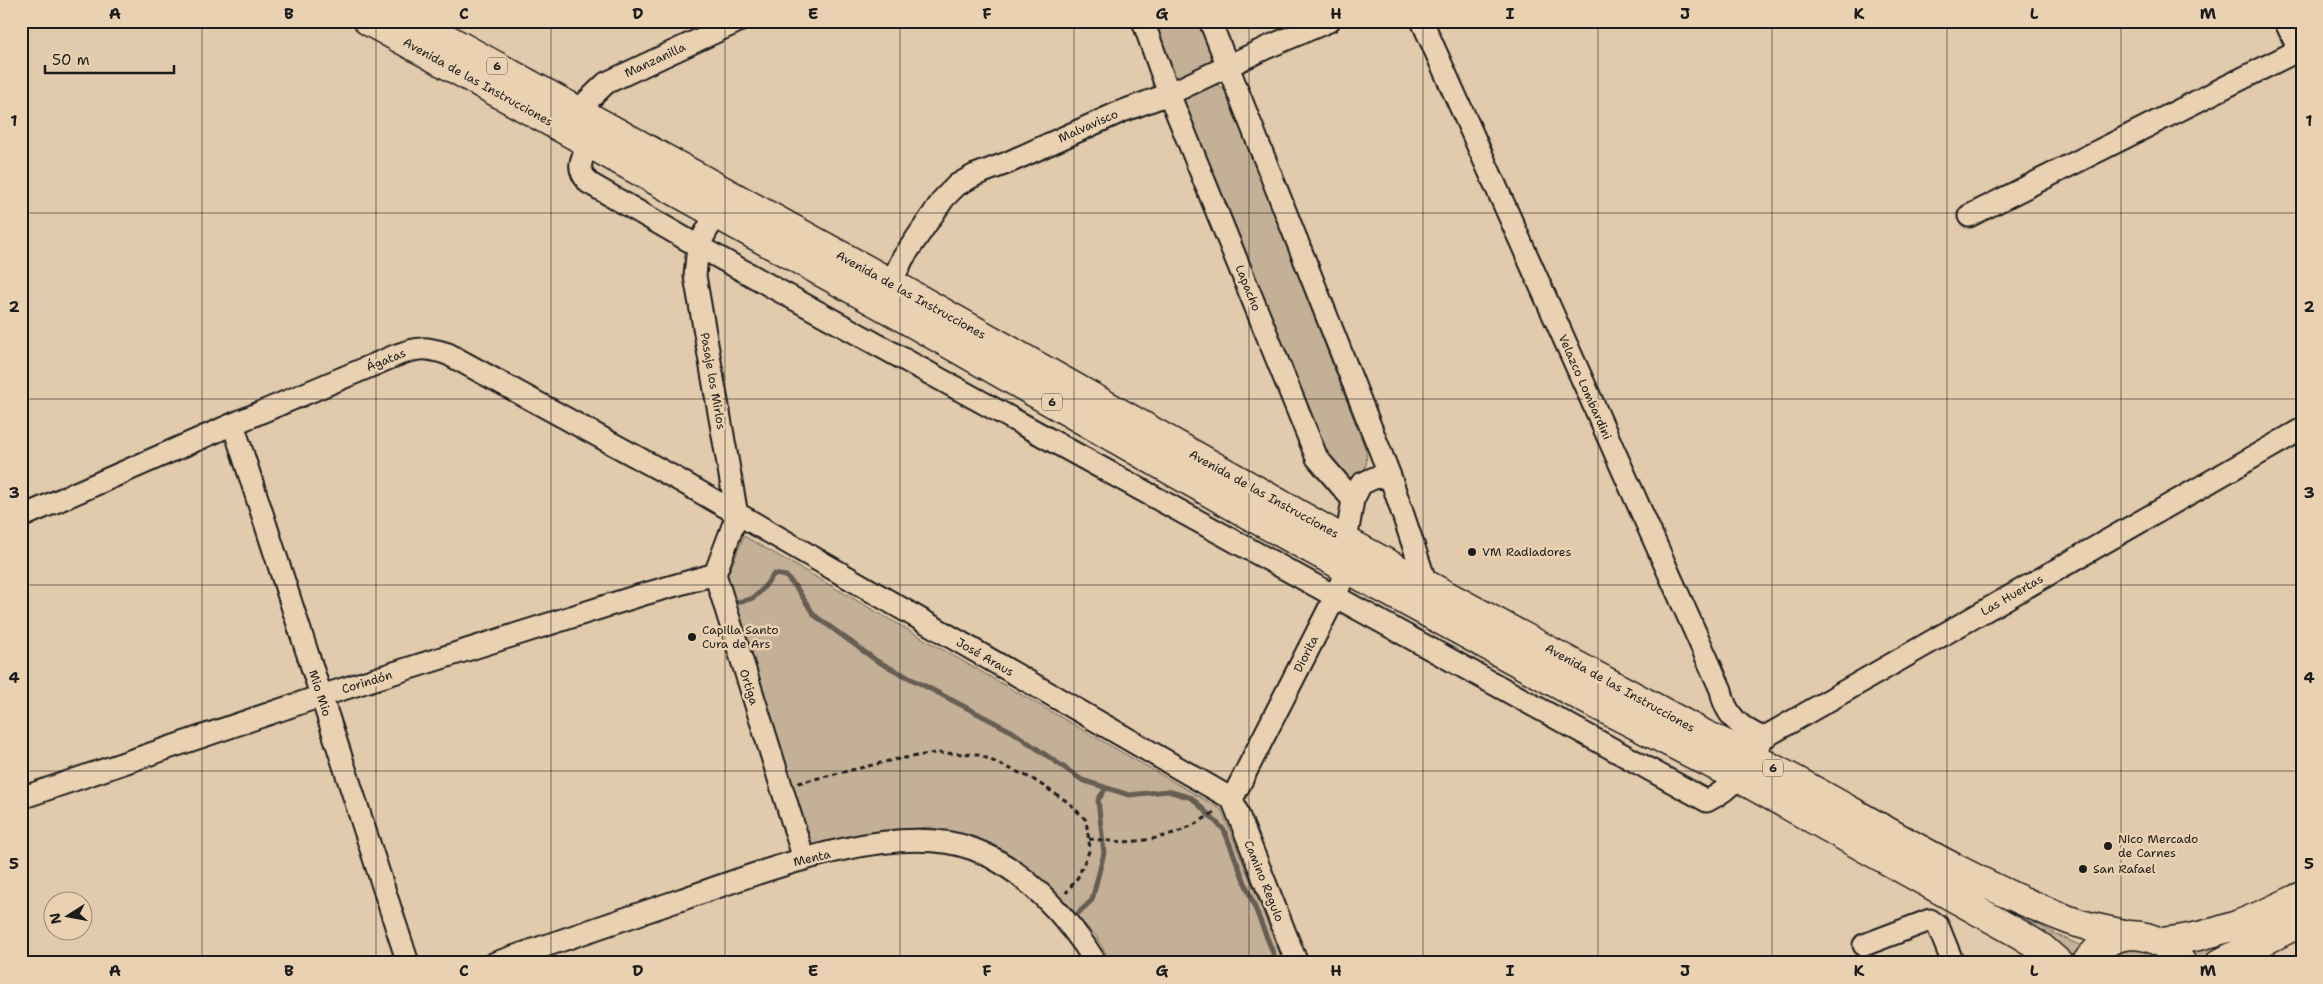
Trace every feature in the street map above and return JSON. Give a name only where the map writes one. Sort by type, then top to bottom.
[{"type":"main road","name":"Avenida de las Instrucciones","points":[[368,21],[1346,568],[1593,703],[1752,757],[2042,948],[2059,963]]},
{"type":"main road","name":"Avenida de las Instrucciones","points":[[415,21],[891,284],[1346,541],[1702,733],[1752,757],[1946,864],[2070,920],[2146,938]]},
{"type":"main road","points":[[2086,963],[2095,950],[2111,940],[2196,938],[2226,931],[2302,896]]},
{"type":"main road","points":[[2220,963],[2302,922]]},
{"type":"main road","points":[[2146,938],[2174,951],[2182,963]]},
{"type":"street","name":"Manzanilla","points":[[578,110],[606,83],[740,21]]},
{"type":"street","name":"Lapacho","points":[[1142,21],[1169,94],[1317,458],[1353,500]]},
{"type":"street","points":[[1210,21],[1390,476],[1426,583]]},
{"type":"street","name":"Malvavisco","points":[[891,284],[903,258],[944,198],[957,185],[975,175],[1120,112],[1169,94],[1228,68],[1268,47],[1329,21]]},
{"type":"street","name":"Velazco Lombardini","points":[[1422,21],[1717,681],[1723,703],[1736,723],[1752,757]]},
{"type":"street","points":[[1969,216],[2300,53],[2285,21]]},
{"type":"street","points":[[589,143],[580,163],[581,174],[589,183],[698,246],[1707,801],[1725,792],[1752,757]]},
{"type":"street","points":[[698,246],[716,214]]},
{"type":"street","name":"Pasaje los Mirlos","points":[[698,246],[695,276],[737,515]]},
{"type":"street","name":"Ágatas","points":[[21,517],[233,424],[416,348],[431,349],[448,354],[645,462],[737,515]]},
{"type":"street","name":"Mio Mio","points":[[233,424],[408,963]]},
{"type":"street","name":"Las Huertas","points":[[1752,757],[2302,429]]},
{"type":"street","points":[[1353,500],[1361,484],[1374,478],[1390,476]]},
{"type":"street","name":"Diorita","points":[[1226,804],[1335,597],[1346,568],[1346,541],[1353,500]]},
{"type":"street","points":[[715,574],[737,515]]},
{"type":"street","name":"José Araus","points":[[737,515],[1226,804]]},
{"type":"street","name":"Corindón","points":[[21,798],[321,696],[641,595],[715,574]]},
{"type":"street","name":"Ortiga","points":[[715,574],[804,859]]},
{"type":"street","name":"Camino Regulo","points":[[1226,804],[1297,963]]},
{"type":"street","name":"Menta","points":[[495,963],[804,859],[901,840],[936,841],[972,849],[1004,863],[1031,884],[1086,945],[1096,963]]},
{"type":"street","points":[[1864,945],[1930,920],[1938,926],[1953,963]]},
{"type":"path","points":[[781,787],[893,760],[935,752],[977,754],[1031,778],[1068,802],[1086,820],[1090,839],[1090,849],[1078,877],[1054,910]]},
{"type":"path","points":[[1090,839],[1136,841],[1174,832],[1204,820],[1226,804]]},
{"type":"shaded area","points":[[1146,21],[1198,21],[1212,55],[1209,66],[1176,80],[1171,77]]},
{"type":"shaded area","points":[[1211,84],[1220,86],[1227,92],[1365,448],[1366,466],[1361,474],[1352,478],[1345,478],[1325,459],[1182,105],[1185,95]]},
{"type":"shaded area","points":[[744,536],[1221,809],[1284,963],[1111,963],[1096,936],[1030,870],[978,841],[929,827],[874,833],[810,846],[727,577]]},
{"type":"shaded area","points":[[1774,780],[2050,931],[2085,948],[2072,963]]},
{"type":"shaded area","points":[[2302,907],[2203,963],[2191,963],[2183,949]]},
{"type":"shaded area","points":[[2138,950],[2153,953],[2166,963],[2101,963],[2118,953]]},
{"type":"waterway","points":[[728,601],[751,599],[760,592],[774,574],[786,576],[798,590],[814,615],[877,661],[1013,732],[1082,780],[1129,795],[1168,791],[1192,798],[1224,830],[1277,963]]},
{"type":"waterway","points":[[1071,920],[1092,900],[1104,853],[1098,800],[1106,788]]},
{"type":"place","name":"VM Radiadores","points":[[1472,552]]},
{"type":"place","name":"Capilla Santo Cura de Ars","points":[[692,637]]},
{"type":"place","name":"Nico Mercado de Carnes","points":[[2108,846]]},
{"type":"place","name":"San Rafael","points":[[2083,869]]}]
